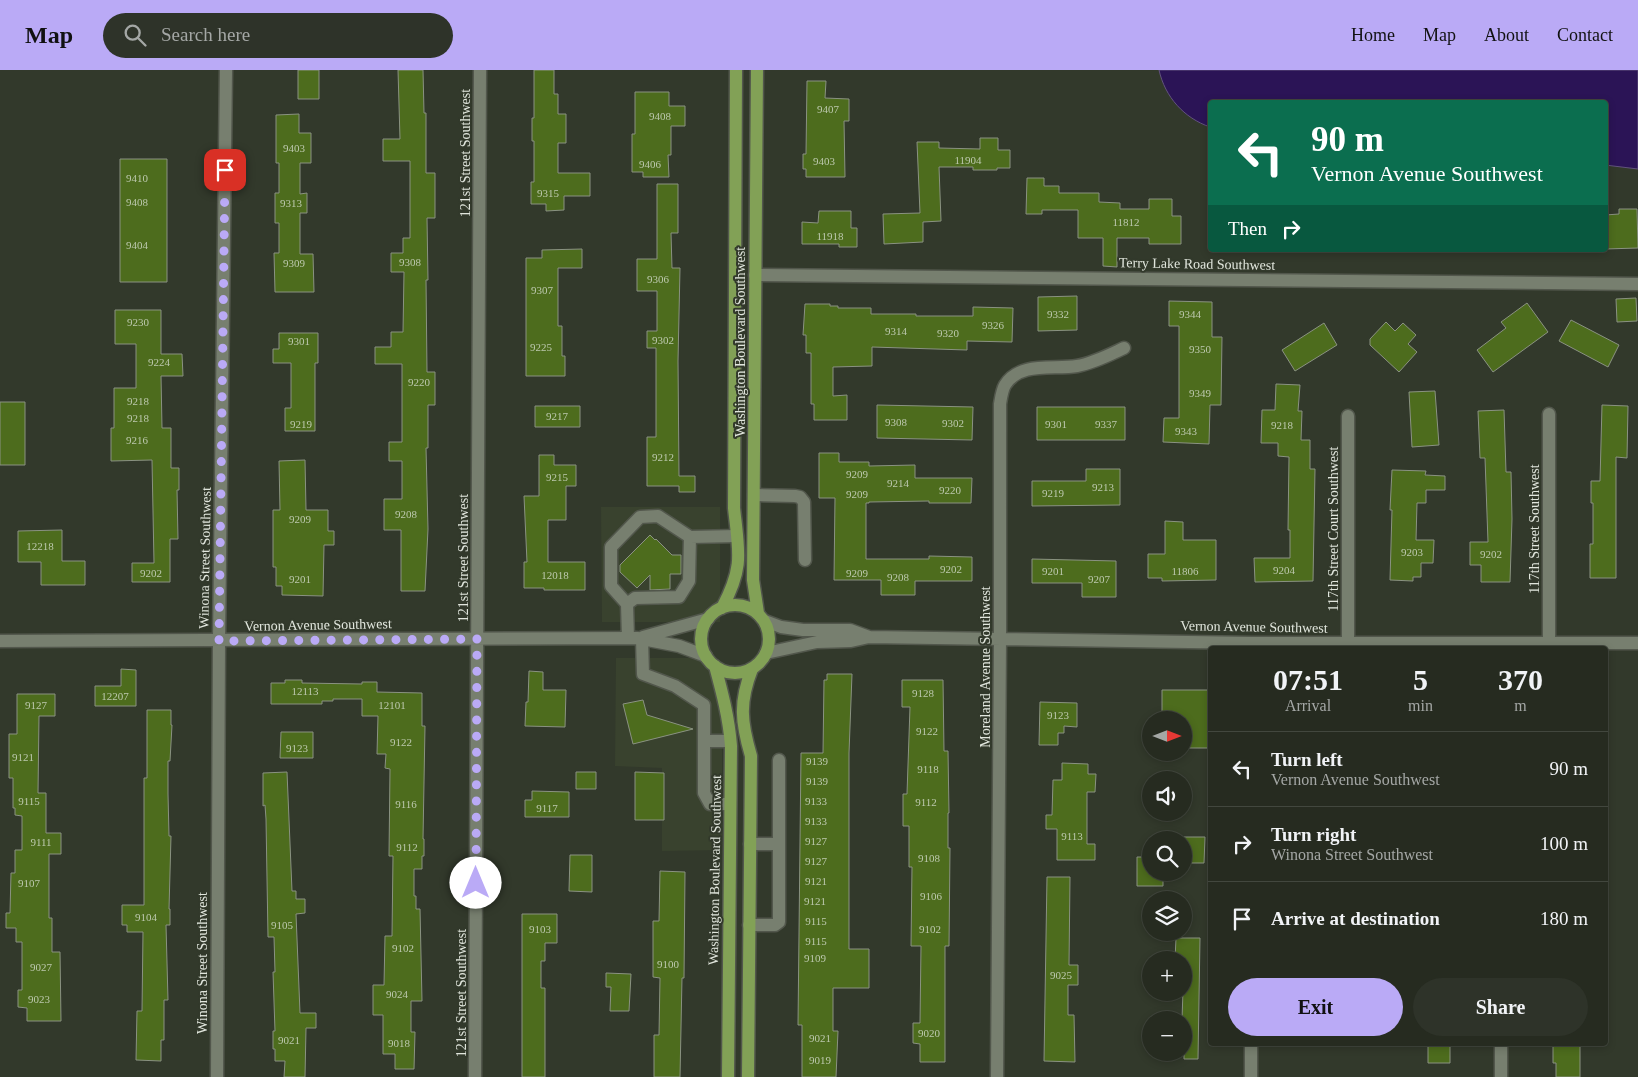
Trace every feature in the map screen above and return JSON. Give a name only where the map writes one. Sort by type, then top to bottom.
[{"type":"main road","name":"Washington Boulevard Southwest","points":[[722,608],[732,588],[739,565],[734,508],[736,70]]},
{"type":"main road","name":"Washington Boulevard Southwest","points":[[757,70],[753,580],[761,617]]},
{"type":"main road","points":[[738,605],[749,608],[761,617],[769,632],[769,642],[766,653],[752,669],[730,673],[719,669],[710,661],[701,641],[703,629],[708,619],[716,611],[727,606],[738,605]]},
{"type":"main road","name":"Washington Boulevard Southwest","points":[[710,661],[726,706],[730,726],[728,1077]]},
{"type":"main road","points":[[748,1077],[751,756],[742,715],[745,686],[752,669]]},
{"type":"street","name":"Winona Street Southwest","points":[[217,1077],[219,641],[226,70]]},
{"type":"street","name":"121st Street Southwest","points":[[475,1077],[480,70]]},
{"type":"street","name":"Terry Lake Road Southwest","points":[[755,275],[1638,284]]},
{"type":"street","name":"Moreland Avenue Southwest","points":[[997,1077],[1000,404],[1005,385],[1018,373],[1033,368],[1077,366],[1098,361],[1124,348]]},
{"type":"street","name":"117th Street Southwest","points":[[1549,414],[1549,643]]},
{"type":"street","name":"117th Street Court Southwest","points":[[1348,416],[1348,643]]},
{"type":"street","points":[[754,495],[795,496],[800,497],[804,502],[805,560]]},
{"type":"street","points":[[730,804],[710,804],[704,793],[704,706],[676,686],[643,674],[627,604],[611,586],[612,547],[640,517],[658,516],[690,537],[737,536]]},
{"type":"street","points":[[627,604],[635,598],[679,597],[689,581],[690,537]]},
{"type":"street","name":"Vernon Avenue Southwest","points":[[761,617],[781,627],[803,630],[850,630],[869,637]]},
{"type":"street","name":"Vernon Avenue Southwest","points":[[636,639],[708,619]]},
{"type":"street","name":"Vernon Avenue Southwest","points":[[766,653],[817,642],[851,641],[869,637],[1000,638],[1252,646],[1348,643],[1504,646],[1549,643],[1638,643]]},
{"type":"street","name":"Vernon Avenue Southwest","points":[[0,641],[636,639],[679,646],[710,661]]},
{"type":"street","points":[[704,741],[730,741]]},
{"type":"street","points":[[749,925],[775,925],[779,922],[779,760]]},
{"type":"street","points":[[750,844],[779,844]]},
{"type":"street","points":[[1251,1046],[1251,1077]]},
{"type":"street","points":[[1501,1046],[1501,1077]]},
{"type":"shaded area","points":[[1159,70],[1638,70],[1638,169],[1608,165],[1608,100],[1208,100],[1208,126],[1192,118],[1177,105],[1171,98]]},
{"type":"shaded area","points":[[601,507],[720,507],[720,622],[602,622]]},
{"type":"shaded area","points":[[616,658],[706,658],[722,680],[722,850],[662,851],[662,768],[615,766]]},
{"type":"building","points":[[298,70],[319,70],[319,99],[298,99]]},
{"type":"building","points":[[398,70],[423,70],[424,113],[426,113],[426,173],[435,173],[435,218],[427,218],[427,372],[435,372],[435,405],[428,405],[428,448],[426,448],[428,529],[425,591],[401,591],[401,530],[384,530],[384,499],[402,499],[402,461],[389,461],[389,442],[402,442],[402,364],[375,364],[375,347],[391,347],[391,332],[403,332],[404,272],[391,272],[391,253],[403,253],[403,238],[410,238],[410,161],[383,161],[383,139],[400,139]]},
{"type":"building","points":[[534,70],[554,70],[554,94],[558,94],[558,114],[566,114],[566,143],[558,143],[558,173],[590,173],[590,196],[564,196],[564,210],[546,211],[546,204],[531,204],[531,182],[534,182],[532,118],[534,118]]},
{"type":"building","points":[[807,81],[826,81],[825,98],[849,99],[849,121],[844,121],[845,177],[806,177],[806,169],[803,169],[803,154],[806,154]]},
{"type":"building","points":[[635,92],[669,92],[669,106],[685,106],[685,126],[671,126],[671,155],[668,155],[669,177],[643,177],[643,172],[632,172],[632,134],[635,134]]},
{"type":"building","points":[[299,114],[299,133],[311,133],[311,163],[300,163],[300,194],[307,193],[307,213],[300,213],[300,254],[313,254],[314,292],[275,292],[274,253],[279,253],[279,223],[275,223],[275,193],[279,193],[279,163],[276,163],[276,115]]},
{"type":"building","points":[[980,138],[998,138],[998,150],[1010,150],[1010,168],[973,170],[973,167],[939,167],[941,221],[923,222],[923,242],[884,244],[883,214],[920,213],[917,142],[939,142],[939,148],[980,149]]},
{"type":"building","points":[[120,159],[167,159],[167,282],[120,282]]},
{"type":"building","points":[[1027,178],[1044,178],[1044,186],[1059,186],[1059,193],[1099,193],[1099,202],[1120,203],[1120,209],[1149,209],[1149,199],[1172,199],[1172,216],[1181,216],[1181,244],[1149,244],[1149,238],[1117,238],[1117,267],[1103,266],[1103,238],[1078,238],[1078,210],[1042,210],[1042,214],[1026,214]]},
{"type":"building","points":[[657,184],[678,184],[678,233],[671,233],[672,268],[680,268],[678,361],[679,476],[695,476],[695,492],[679,492],[679,486],[647,486],[647,437],[656,437],[656,348],[647,348],[647,331],[657,331],[657,291],[637,291],[637,259],[657,259]]},
{"type":"building","points":[[1619,209],[1637,209],[1638,248],[1608,249],[1608,215],[1619,214]]},
{"type":"building","points":[[819,211],[851,211],[851,228],[857,228],[857,247],[839,247],[839,244],[802,244],[802,222],[818,223]]},
{"type":"building","points":[[582,249],[582,268],[558,268],[558,326],[562,326],[562,356],[565,356],[565,376],[526,376],[526,258],[542,258],[542,250]]},
{"type":"building","points":[[1077,296],[1077,330],[1038,331],[1038,297]]},
{"type":"building","points":[[1636,298],[1637,321],[1617,322],[1616,299]]},
{"type":"building","points":[[1169,301],[1212,302],[1212,337],[1222,337],[1221,405],[1210,405],[1209,444],[1163,442],[1164,418],[1179,418],[1179,326],[1169,326]]},
{"type":"building","points":[[1527,303],[1548,332],[1493,372],[1477,350],[1506,328],[1501,322]]},
{"type":"building","points":[[805,304],[830,304],[830,306],[838,306],[838,308],[871,308],[871,314],[916,314],[916,316],[973,316],[973,307],[1013,308],[1012,342],[967,341],[967,350],[872,347],[872,366],[833,367],[833,396],[847,395],[847,420],[814,420],[814,404],[811,404],[811,353],[806,353],[806,335],[803,335]]},
{"type":"building","points":[[115,310],[161,310],[161,354],[182,354],[183,376],[161,376],[162,428],[171,428],[171,468],[179,468],[179,490],[177,490],[178,539],[170,539],[170,582],[132,582],[132,563],[154,563],[152,460],[111,461],[111,428],[114,428],[114,388],[136,388],[136,344],[115,344]]},
{"type":"building","points":[[1571,320],[1619,345],[1608,367],[1559,341]]},
{"type":"building","points":[[1386,322],[1395,331],[1403,323],[1416,335],[1408,344],[1417,352],[1399,372],[1370,345],[1370,339]]},
{"type":"building","points":[[1324,323],[1337,345],[1295,371],[1282,350]]},
{"type":"building","points":[[279,333],[318,333],[318,363],[315,363],[315,431],[285,431],[285,408],[291,408],[291,363],[273,363],[273,349],[279,349]]},
{"type":"building","points":[[1276,384],[1300,385],[1298,411],[1302,411],[1301,440],[1310,440],[1310,469],[1315,469],[1313,581],[1255,582],[1254,558],[1290,558],[1290,530],[1288,530],[1289,457],[1278,456],[1278,443],[1261,443],[1262,410],[1275,410]]},
{"type":"building","points":[[1435,391],[1439,445],[1412,447],[1409,392]]},
{"type":"building","points":[[0,402],[25,402],[25,465],[0,465]]},
{"type":"building","points":[[877,405],[973,407],[972,440],[877,438]]},
{"type":"building","points":[[1602,405],[1628,406],[1627,458],[1616,457],[1616,578],[1590,578],[1590,544],[1593,544],[1591,481],[1600,481]]},
{"type":"building","points":[[535,406],[580,406],[580,427],[535,427]]},
{"type":"building","points":[[1037,407],[1125,407],[1125,440],[1037,440]]},
{"type":"building","points":[[1504,410],[1506,472],[1511,472],[1510,582],[1481,582],[1481,565],[1470,565],[1470,542],[1488,542],[1485,458],[1480,458],[1478,411]]},
{"type":"building","points":[[819,453],[839,453],[839,462],[869,462],[869,466],[915,465],[915,478],[972,478],[971,503],[929,503],[929,501],[866,503],[866,559],[929,559],[929,556],[972,557],[972,581],[915,581],[915,595],[881,595],[881,580],[834,580],[835,498],[819,498]]},
{"type":"building","points":[[539,455],[554,455],[554,465],[576,465],[576,486],[566,486],[566,520],[548,520],[548,562],[585,562],[585,590],[524,588],[524,562],[527,562],[524,496],[539,496]]},
{"type":"building","points":[[305,460],[306,510],[328,510],[328,531],[334,531],[334,545],[324,545],[323,596],[282,595],[282,586],[276,586],[276,567],[273,567],[273,510],[280,510],[279,461]]},
{"type":"building","points":[[1086,469],[1120,469],[1120,505],[1032,506],[1032,481],[1086,481]]},
{"type":"building","points":[[1392,470],[1426,471],[1425,475],[1445,476],[1445,490],[1426,490],[1426,503],[1417,503],[1416,540],[1434,540],[1433,563],[1421,563],[1421,577],[1413,577],[1413,581],[1390,580]]},
{"type":"building","points":[[1165,521],[1183,522],[1183,540],[1216,540],[1216,580],[1162,581],[1162,578],[1148,578],[1148,554],[1165,554]]},
{"type":"building","points":[[62,530],[62,561],[85,561],[85,585],[41,585],[41,562],[18,562],[18,531]]},
{"type":"building","points":[[650,535],[672,555],[681,555],[681,574],[670,574],[670,589],[650,590],[650,575],[637,588],[620,572],[620,565]]},
{"type":"building","points":[[1032,559],[1116,561],[1116,597],[1082,597],[1082,583],[1032,583]]},
{"type":"building","points":[[121,669],[136,670],[136,706],[95,706],[95,686],[121,686]]},
{"type":"building","points":[[529,671],[543,672],[543,690],[566,690],[565,727],[525,726]]},
{"type":"building","points":[[827,674],[852,674],[849,753],[849,949],[869,949],[869,988],[833,988],[833,1031],[838,1031],[836,1077],[802,1077],[802,1025],[798,1025],[801,753],[823,753],[824,680],[827,680]]},
{"type":"building","points":[[285,680],[302,680],[302,683],[362,684],[362,682],[377,682],[377,692],[422,693],[422,726],[425,726],[424,856],[422,856],[422,869],[414,869],[414,896],[416,896],[416,909],[420,909],[422,1001],[411,1001],[411,1032],[415,1032],[414,1069],[395,1069],[395,1054],[383,1054],[383,1015],[373,1015],[373,985],[384,985],[385,936],[392,936],[393,856],[389,856],[390,769],[385,768],[386,754],[377,754],[378,716],[362,716],[362,699],[333,699],[333,701],[322,701],[322,704],[271,704],[271,683],[285,683]]},
{"type":"building","points":[[902,680],[943,680],[944,751],[948,751],[948,848],[950,848],[949,946],[945,946],[945,1062],[920,1062],[920,1044],[913,1043],[913,1023],[920,1023],[921,946],[911,946],[912,867],[909,867],[909,826],[903,826],[903,794],[907,794],[910,707],[902,707]]},
{"type":"building","points":[[1162,690],[1208,690],[1208,748],[1192,748],[1192,711],[1162,711]]},
{"type":"building","points":[[17,694],[55,694],[55,716],[39,716],[38,793],[46,793],[46,833],[61,833],[61,854],[49,854],[49,918],[52,918],[52,952],[60,952],[61,1021],[27,1021],[27,1008],[18,1007],[18,990],[22,990],[22,942],[16,942],[16,928],[6,928],[6,913],[10,913],[11,873],[15,873],[15,850],[22,850],[22,816],[15,815],[15,808],[13,808],[13,778],[9,778],[9,734],[17,734]]},
{"type":"building","points":[[643,700],[647,715],[693,729],[633,744],[623,704]]},
{"type":"building","points":[[1040,702],[1077,703],[1077,727],[1064,726],[1064,733],[1058,733],[1058,745],[1039,745]]},
{"type":"building","points":[[147,710],[171,710],[172,725],[170,761],[168,761],[169,836],[171,836],[170,925],[166,925],[168,1000],[164,1000],[164,1040],[161,1040],[161,1061],[136,1060],[137,1011],[142,1011],[143,932],[127,932],[127,925],[122,925],[122,905],[144,905],[144,778],[147,778]]},
{"type":"building","points":[[281,732],[313,732],[313,758],[280,758]]},
{"type":"building","points":[[1062,763],[1088,764],[1088,774],[1096,774],[1095,792],[1087,792],[1087,844],[1095,844],[1095,860],[1057,860],[1057,829],[1046,829],[1046,815],[1052,815],[1053,780],[1062,780]]},
{"type":"building","points":[[287,772],[292,891],[296,891],[296,899],[305,899],[305,913],[296,914],[300,1013],[316,1013],[316,1028],[306,1028],[305,1077],[284,1077],[285,1061],[275,1061],[275,1049],[273,1049],[273,1031],[275,1031],[274,937],[268,937],[266,819],[265,805],[263,806],[263,773]]},
{"type":"building","points":[[576,772],[596,772],[596,789],[576,789]]},
{"type":"building","points":[[635,772],[664,773],[664,820],[635,820]]},
{"type":"building","points":[[532,791],[569,792],[569,817],[525,817],[525,800],[532,800]]},
{"type":"building","points":[[1192,837],[1205,837],[1204,863],[1192,863]]},
{"type":"building","points":[[570,855],[592,855],[592,892],[569,891]]},
{"type":"building","points":[[1137,857],[1142,857],[1142,881],[1163,881],[1163,886],[1137,886]]},
{"type":"building","points":[[660,871],[685,872],[684,978],[682,978],[680,1077],[654,1077],[654,1035],[659,1035],[660,978],[653,977],[653,921],[659,921]]},
{"type":"building","points":[[1047,877],[1070,877],[1069,965],[1078,965],[1078,985],[1068,985],[1068,1015],[1074,1015],[1075,1062],[1044,1061]]},
{"type":"building","points":[[522,914],[557,914],[557,943],[545,943],[545,961],[541,961],[541,988],[545,988],[545,1077],[522,1077]]},
{"type":"building","points":[[1192,938],[1200,938],[1198,1059],[1192,1059],[1192,1011],[1182,1011],[1183,1001],[1192,1001],[1192,951],[1175,951],[1176,941],[1192,941]]},
{"type":"building","points":[[606,973],[631,974],[629,1011],[610,1011],[611,987],[606,987]]},
{"type":"building","points":[[1428,1046],[1450,1046],[1450,1063],[1428,1063]]},
{"type":"building","points":[[1553,1046],[1580,1046],[1580,1077],[1556,1077],[1556,1063],[1553,1063]]},
{"type":"route","points":[[225,170],[219,641],[477,639],[476,883]]}]
